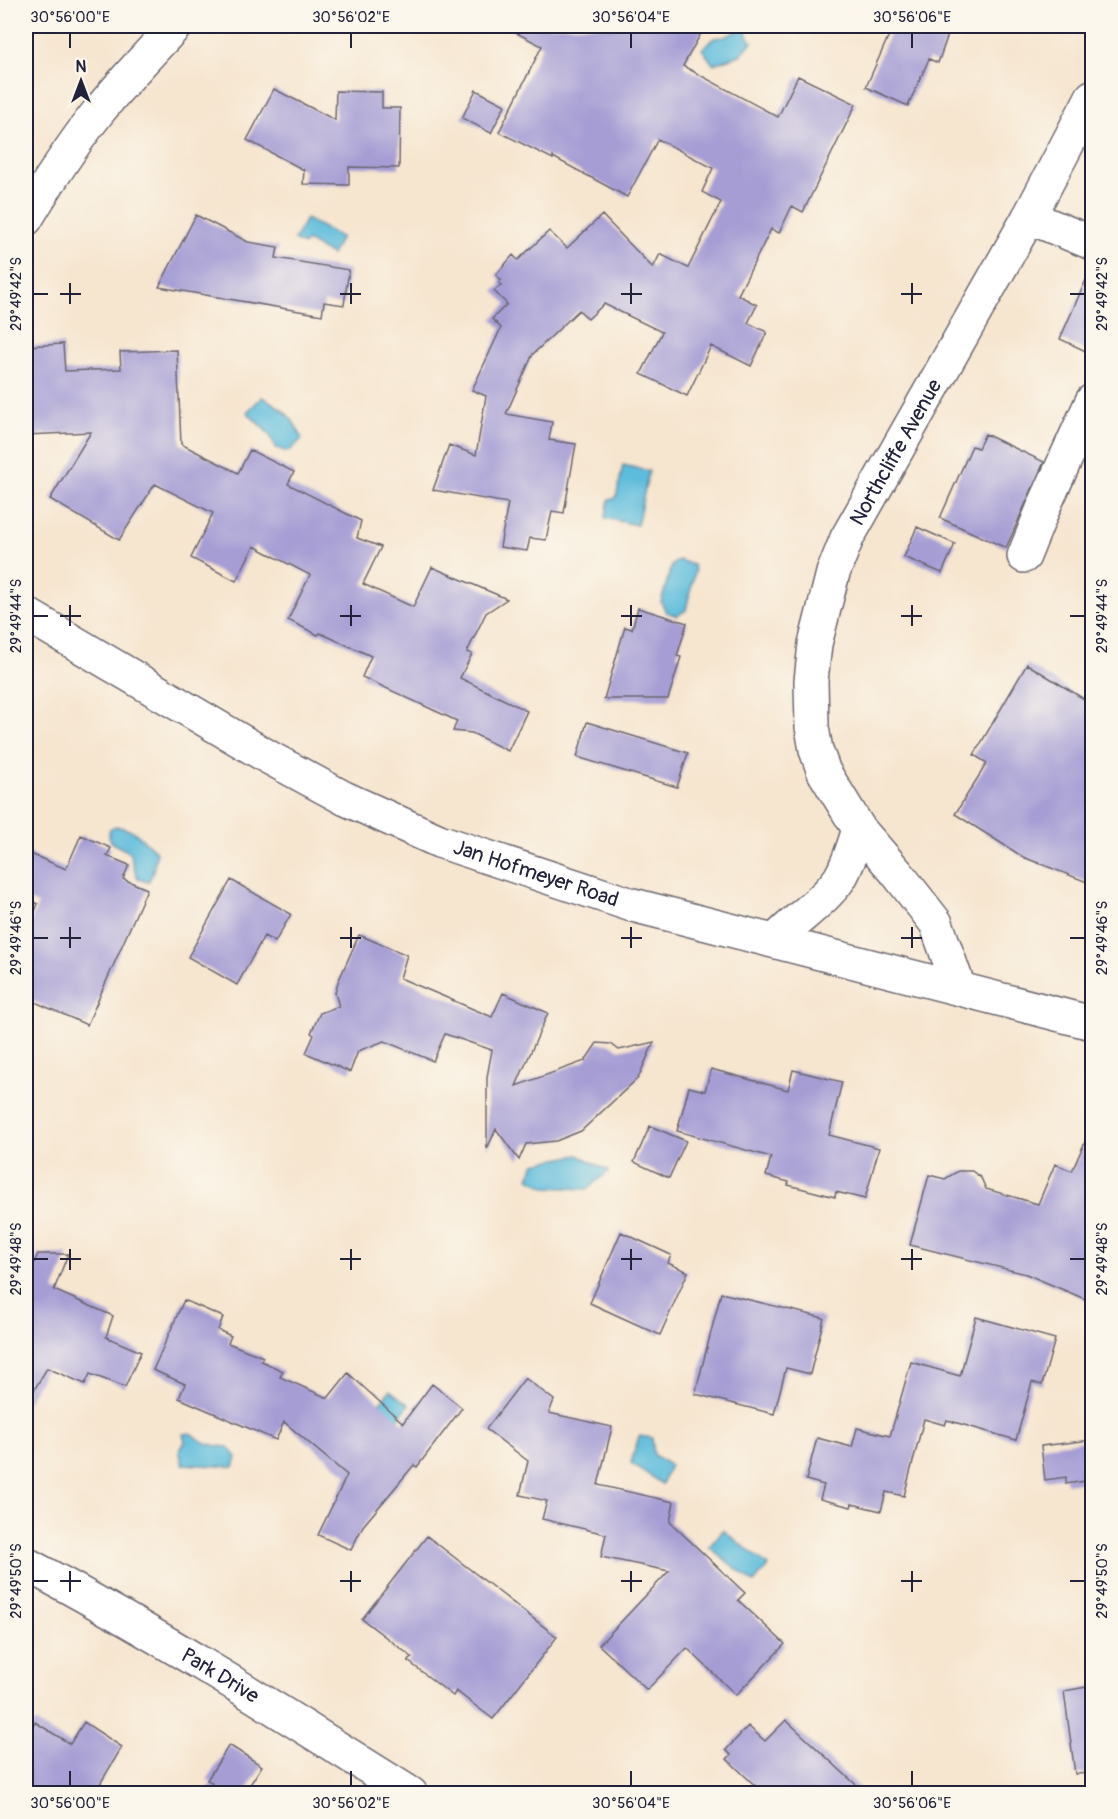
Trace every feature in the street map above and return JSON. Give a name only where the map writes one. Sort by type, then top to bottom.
[{"type":"street","points":[[26,219],[46,185],[94,118],[175,26]]},
{"type":"street","name":"Northcliffe Avenue","points":[[959,988],[936,923],[859,829],[824,772],[816,750],[812,727],[811,681],[815,644],[832,573],[847,538],[1029,217],[1092,97]]},
{"type":"street","points":[[1029,217],[1092,243]]},
{"type":"street","points":[[1024,556],[1054,483],[1092,401]]},
{"type":"street","name":"Jan Hofmeyer Road","points":[[26,614],[270,758],[344,798],[439,841],[629,904],[1092,1023]]},
{"type":"street","points":[[775,941],[840,878],[859,829]]},
{"type":"street","name":"Park Drive","points":[[26,1564],[210,1668],[411,1794]]},
{"type":"water","points":[[743,28],[752,42],[740,55],[713,64],[702,49],[714,38],[725,37]]},
{"type":"water","points":[[306,219],[341,237],[332,255],[307,241],[304,245],[294,240]]},
{"type":"water","points":[[262,397],[286,414],[299,432],[302,439],[288,452],[276,448],[269,434],[247,412]]},
{"type":"water","points":[[623,465],[649,471],[637,525],[605,518],[609,500],[616,498]]},
{"type":"water","points":[[679,560],[693,565],[695,571],[686,610],[677,616],[666,612],[661,602],[672,565]]},
{"type":"water","points":[[116,826],[133,831],[157,852],[152,875],[148,882],[138,879],[129,852],[117,846],[109,838],[110,829]]},
{"type":"water","points":[[578,1155],[609,1171],[587,1189],[545,1187],[529,1178],[535,1163]]},
{"type":"water","points":[[390,1390],[409,1405],[386,1435],[366,1420]]},
{"type":"water","points":[[191,1433],[209,1444],[229,1447],[237,1457],[234,1467],[183,1464],[179,1451],[185,1442],[183,1434]]},
{"type":"water","points":[[639,1436],[652,1438],[654,1455],[670,1465],[662,1484],[631,1463]]},
{"type":"water","points":[[723,1530],[768,1566],[754,1583],[709,1547]]},
{"type":"building","points":[[503,26],[705,26],[683,66],[778,117],[798,76],[856,104],[803,212],[792,206],[779,233],[771,229],[738,295],[757,305],[748,323],[767,332],[751,366],[711,346],[687,396],[641,374],[662,332],[604,304],[588,319],[579,310],[533,354],[506,414],[552,422],[549,440],[576,444],[564,513],[552,511],[546,540],[530,538],[527,551],[500,547],[508,503],[433,490],[449,445],[476,455],[486,396],[472,390],[501,328],[492,319],[507,304],[494,291],[501,285],[499,283],[501,280],[496,275],[513,255],[518,260],[549,231],[567,248],[602,215],[653,268],[660,254],[688,268],[721,202],[702,192],[713,168],[658,139],[627,197],[553,157],[553,159],[499,132],[542,46]]},
{"type":"building","points":[[893,26],[951,26],[938,63],[929,59],[908,106],[866,87]]},
{"type":"building","points":[[274,89],[335,120],[336,91],[382,92],[382,108],[400,108],[399,168],[349,167],[349,185],[303,184],[304,170],[247,140]]},
{"type":"building","points":[[476,90],[505,105],[491,133],[462,118]]},
{"type":"building","points":[[196,215],[248,242],[278,247],[276,258],[349,270],[344,305],[324,302],[322,315],[159,287]]},
{"type":"building","points":[[1092,266],[1092,354],[1060,339]]},
{"type":"building","points":[[63,344],[65,371],[121,369],[120,352],[177,350],[181,444],[238,473],[250,450],[294,472],[288,484],[361,521],[357,538],[381,547],[363,584],[413,607],[432,567],[507,599],[486,613],[467,652],[472,654],[460,678],[527,711],[508,751],[472,733],[453,731],[457,721],[362,677],[371,656],[320,633],[318,635],[288,620],[310,575],[254,546],[236,581],[191,558],[213,513],[155,484],[119,540],[50,499],[91,432],[26,435],[26,346]]},
{"type":"building","points":[[985,434],[1044,462],[1006,548],[940,518],[972,446],[978,448]]},
{"type":"building","points":[[917,527],[955,544],[942,573],[904,557]]},
{"type":"building","points":[[638,608],[687,623],[677,656],[681,657],[668,699],[604,699],[625,627],[632,629]]},
{"type":"building","points":[[1027,664],[1092,704],[1092,884],[1023,857],[955,814],[987,763],[974,755]]},
{"type":"building","points":[[587,722],[688,753],[677,787],[577,757]]},
{"type":"building","points":[[81,835],[111,848],[107,856],[129,865],[123,879],[147,889],[87,1025],[26,998],[26,933],[38,904],[26,899],[26,852],[66,869]]},
{"type":"building","points":[[231,880],[291,914],[275,942],[264,936],[237,985],[188,957]]},
{"type":"building","points":[[359,935],[407,955],[400,978],[492,1017],[503,993],[548,1013],[516,1086],[585,1061],[597,1043],[611,1044],[619,1050],[654,1042],[638,1078],[581,1131],[556,1141],[526,1144],[519,1160],[496,1129],[487,1149],[487,1077],[492,1050],[445,1034],[433,1061],[384,1041],[358,1051],[350,1072],[306,1053],[314,1035],[311,1033],[320,1013],[339,1006],[335,993],[338,982]]},
{"type":"building","points":[[711,1069],[788,1090],[793,1070],[842,1082],[829,1135],[879,1148],[865,1199],[836,1192],[835,1197],[788,1185],[789,1182],[766,1176],[771,1157],[677,1131],[689,1087],[705,1091]]},
{"type":"building","points":[[650,1126],[686,1141],[669,1178],[634,1162]]},
{"type":"building","points":[[1092,1126],[1092,1302],[1026,1274],[910,1245],[929,1175],[945,1179],[958,1171],[972,1171],[981,1178],[986,1189],[1038,1204],[1055,1164],[1072,1171]]},
{"type":"building","points":[[621,1232],[671,1255],[668,1263],[688,1272],[660,1335],[590,1303]]},
{"type":"building","points":[[38,1254],[68,1254],[54,1290],[113,1316],[106,1337],[141,1352],[125,1387],[90,1374],[85,1384],[47,1368],[26,1404],[26,1277]]},
{"type":"building","points":[[721,1293],[824,1318],[810,1374],[786,1368],[774,1414],[695,1394]]},
{"type":"building","points":[[184,1300],[223,1317],[218,1330],[231,1336],[228,1343],[263,1357],[261,1361],[283,1371],[280,1377],[328,1398],[348,1373],[403,1423],[432,1384],[462,1408],[417,1467],[414,1465],[363,1526],[351,1550],[318,1535],[347,1475],[284,1422],[276,1440],[179,1398],[185,1384],[153,1370]]},
{"type":"building","points":[[976,1317],[1055,1339],[1042,1385],[1032,1382],[1016,1440],[947,1420],[945,1425],[924,1419],[904,1496],[886,1492],[881,1511],[852,1504],[851,1507],[820,1499],[824,1485],[806,1480],[817,1438],[852,1447],[857,1428],[890,1436],[911,1362],[960,1376]]},
{"type":"building","points":[[525,1378],[554,1400],[549,1413],[612,1427],[598,1485],[674,1502],[670,1522],[745,1593],[738,1600],[785,1644],[736,1695],[687,1648],[647,1690],[599,1645],[669,1571],[601,1557],[606,1534],[542,1519],[547,1501],[520,1495],[528,1461],[486,1429]]},
{"type":"building","points":[[1091,1440],[1092,1480],[1066,1484],[1066,1477],[1045,1480],[1041,1446]]},
{"type":"building","points":[[427,1536],[557,1637],[493,1719],[456,1691],[453,1696],[408,1661],[412,1657],[362,1619]]},
{"type":"building","points":[[1092,1686],[1092,1773],[1075,1774],[1064,1691]]},
{"type":"building","points":[[786,1720],[866,1794],[764,1794],[727,1759],[731,1755],[726,1750],[748,1726],[765,1741]]},
{"type":"building","points":[[35,1722],[70,1744],[84,1722],[122,1747],[94,1794],[26,1794],[26,1735]]},
{"type":"building","points":[[229,1745],[262,1766],[244,1794],[205,1794],[212,1782],[207,1780]]}]
